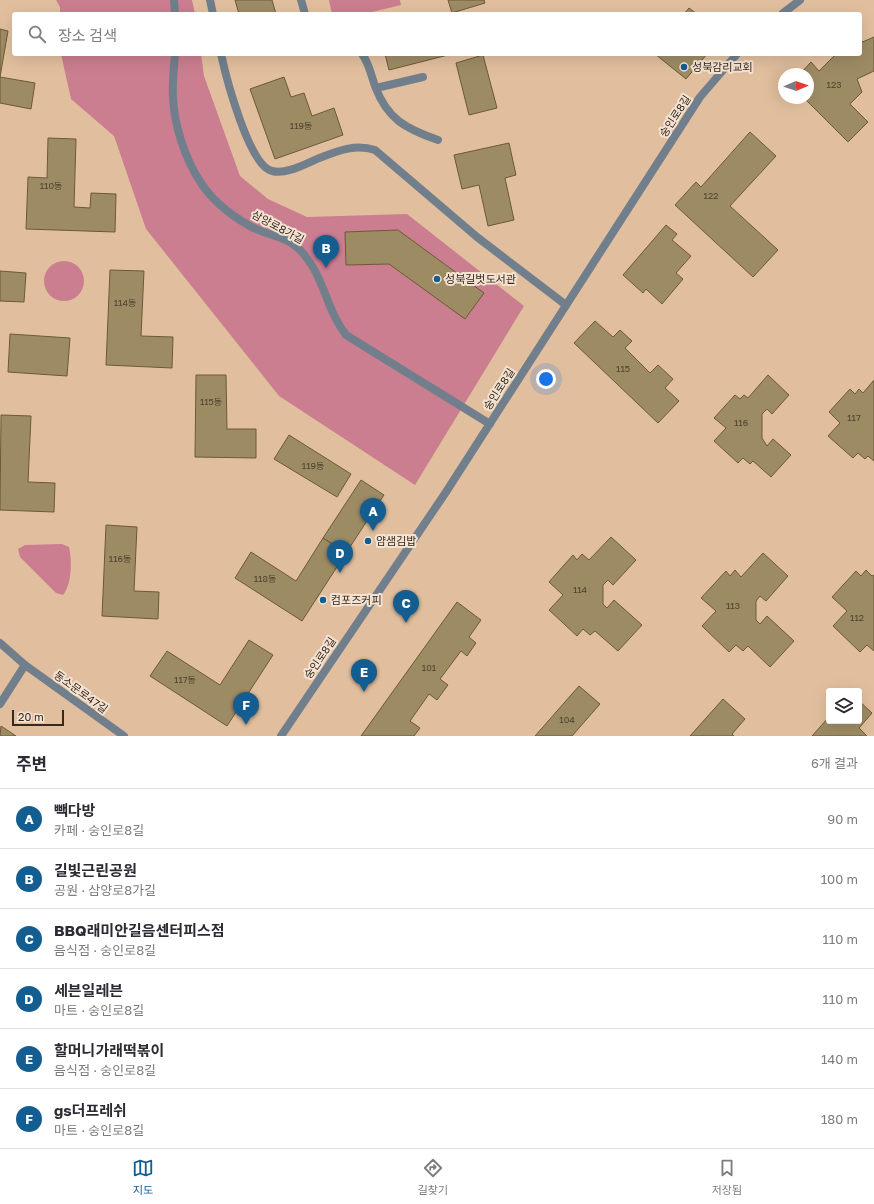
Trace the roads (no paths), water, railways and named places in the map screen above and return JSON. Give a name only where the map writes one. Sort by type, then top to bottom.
[{"type":"street","points":[[174,0],[175,12]]},
{"type":"street","points":[[210,0],[213,12]]},
{"type":"street","points":[[301,0],[304,12]]},
{"type":"street","points":[[785,12],[800,0]]},
{"type":"street","name":"삼양로8가길","points":[[175,56],[173,96],[176,119],[186,151],[201,183],[223,207],[249,226],[299,248],[314,266],[336,322],[346,335],[490,424]]},
{"type":"street","points":[[222,56],[247,140],[257,159],[265,168],[276,172],[292,169],[354,146],[375,150],[421,187],[477,237],[566,305]]},
{"type":"street","points":[[364,56],[376,88],[387,110],[398,122],[417,133],[438,140]]},
{"type":"street","name":"숭인로8길","points":[[281,736],[446,492],[700,97],[735,56]]},
{"type":"street","points":[[376,88],[423,77]]},
{"type":"street","name":"동소문로47길","points":[[0,643],[25,666],[124,736]]},
{"type":"street","points":[[0,704],[25,666]]},
{"type":"place","name":"성북감리교회","points":[[684,67]]},
{"type":"place","name":"길빛근린공원","points":[[326,268]]},
{"type":"place","name":"성북길벗도서관","points":[[437,279]]},
{"type":"place","name":"빽다방","points":[[373,531]]},
{"type":"place","name":"얌샘김밥","points":[[368,541]]},
{"type":"place","name":"세븐일레븐","points":[[340,573]]},
{"type":"place","name":"컴포즈커피","points":[[323,600]]},
{"type":"place","name":"BBQ래미안길음센터피스점","points":[[406,623]]},
{"type":"place","name":"할머니가래떡볶이","points":[[364,692]]},
{"type":"place","name":"gs더프레쉬","points":[[246,725]]}]
